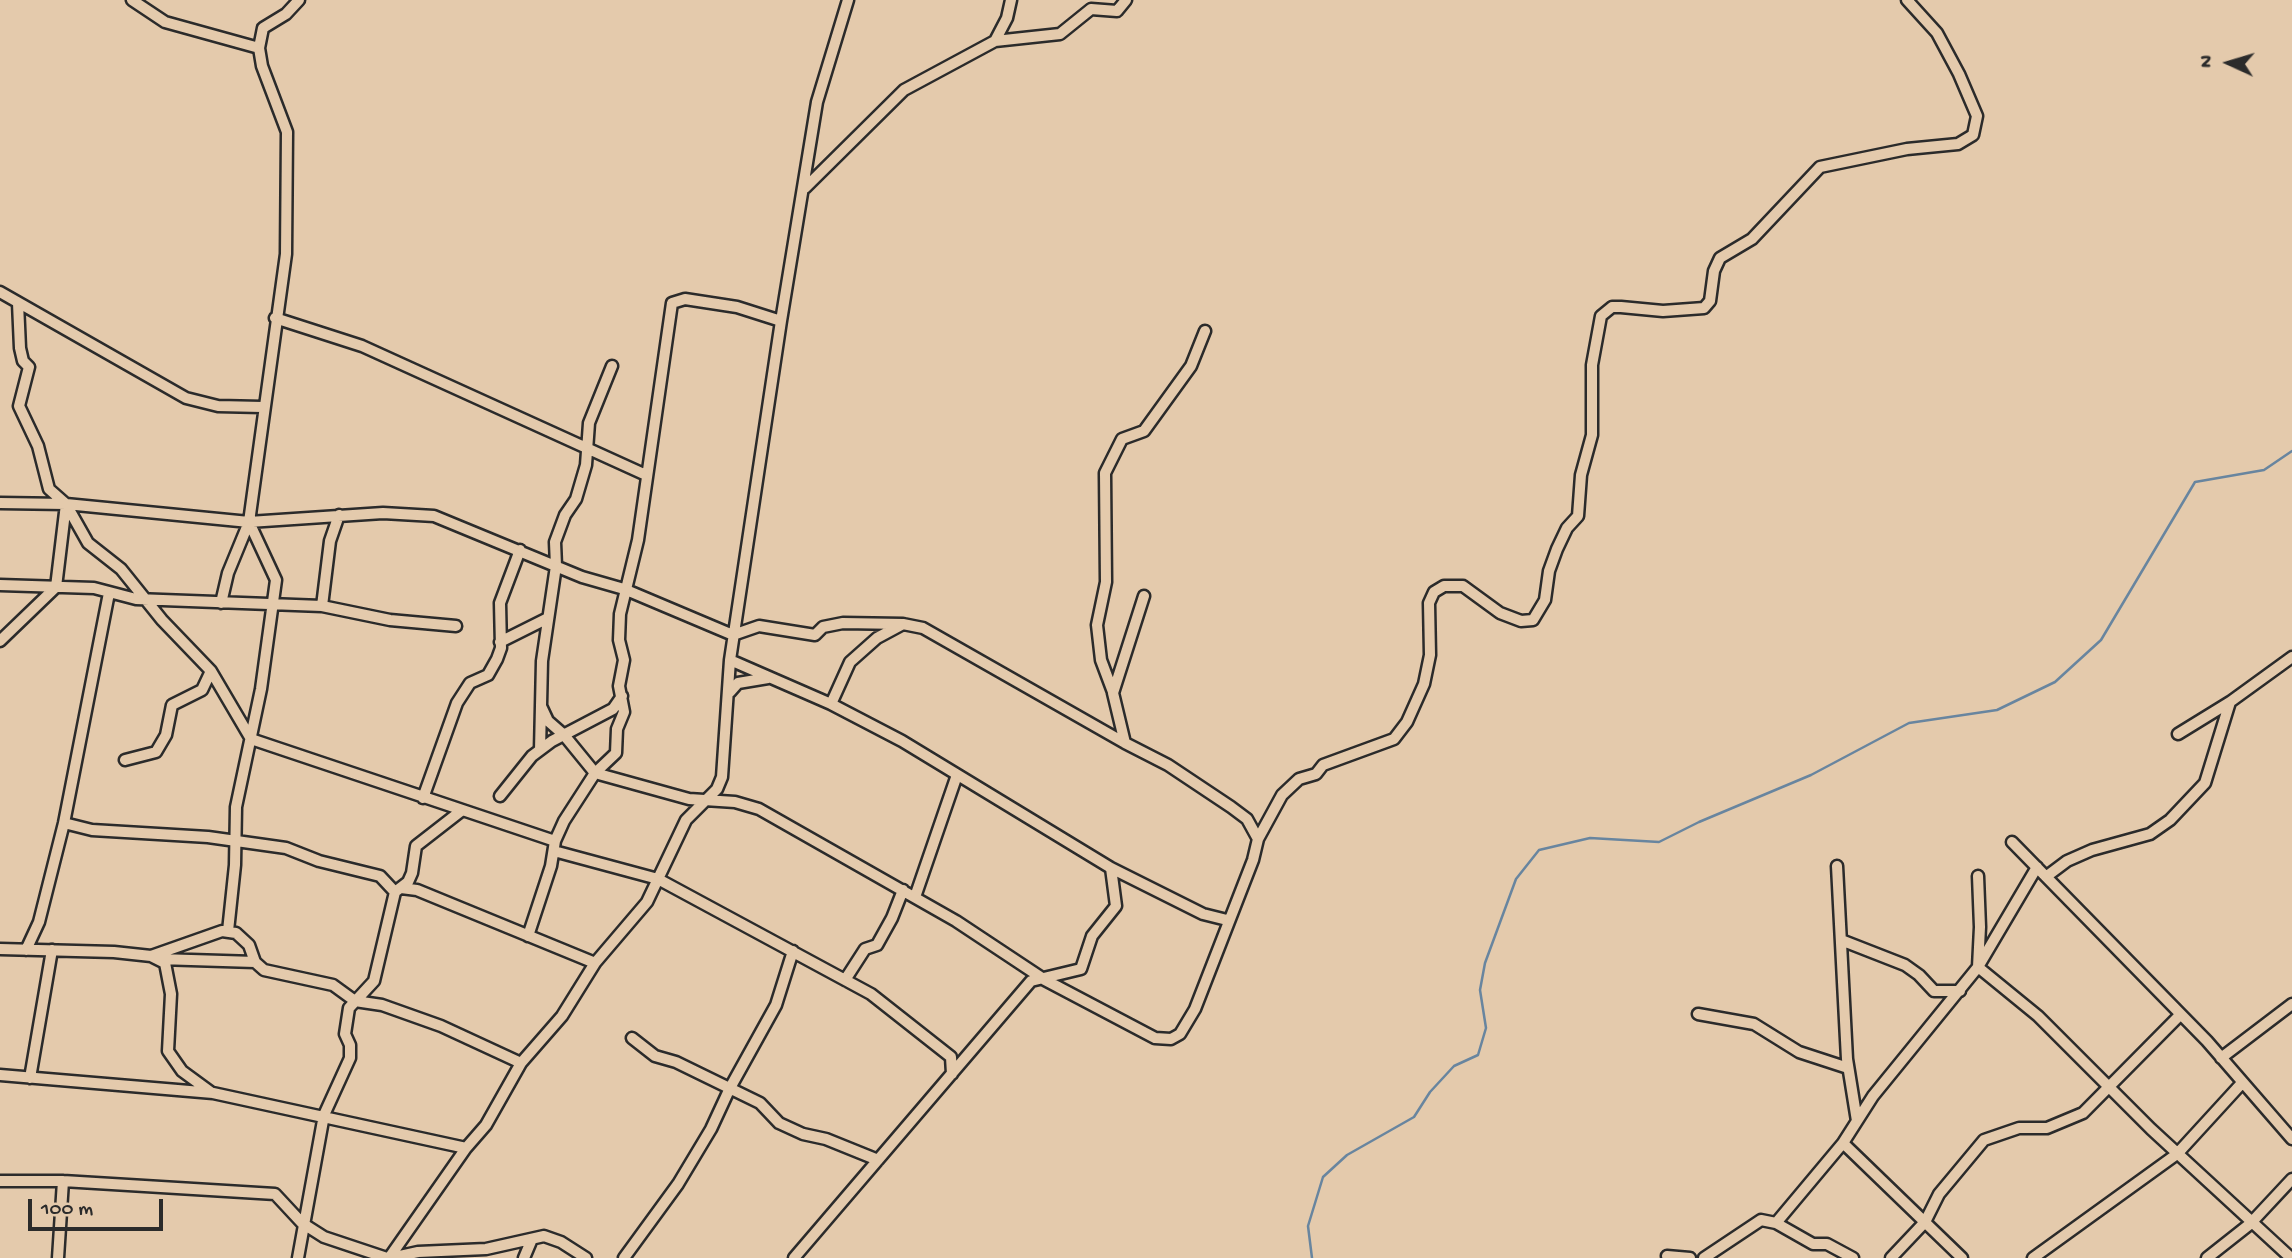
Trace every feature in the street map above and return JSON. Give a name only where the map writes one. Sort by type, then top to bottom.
[{"type":"street","points":[[132,0],[165,22],[258,48]]},
{"type":"street","points":[[221,603],[228,573],[249,522],[262,407],[286,254],[287,132],[258,48],[263,28],[286,14],[299,0]]},
{"type":"street","points":[[389,1258],[466,1148],[486,1125],[521,1063],[562,1016],[595,963],[647,902],[687,820],[706,801],[722,777],[733,635],[781,321],[805,189],[817,102],[848,0]]},
{"type":"street","points":[[995,41],[1007,18],[1011,0]]},
{"type":"street","points":[[805,189],[904,90],[995,41],[1060,34],[1091,9],[1117,11],[1126,0]]},
{"type":"street","points":[[541,706],[548,721],[564,735],[595,773],[689,799],[735,802],[759,809],[915,897],[1045,980],[1155,1038],[1171,1039],[1180,1034],[1195,1009],[1227,920],[1253,860],[1258,839],[1282,795],[1299,779],[1316,774],[1323,765],[1394,739],[1407,722],[1424,684],[1430,655],[1429,603],[1434,592],[1444,586],[1463,586],[1500,613],[1521,621],[1534,620],[1545,600],[1549,571],[1558,549],[1578,516],[1581,475],[1592,435],[1592,365],[1601,316],[1612,307],[1663,311],[1704,308],[1710,301],[1714,271],[1720,258],[1752,239],[1810,181],[1820,167],[1907,149],[1958,144],[1973,135],[1977,116],[1959,74],[1937,33],[1907,0]]},
{"type":"street","points":[[0,292],[186,398],[218,406],[262,407]]},
{"type":"street","points":[[528,936],[554,846],[595,773],[616,753],[617,729],[624,712],[619,687],[624,660],[619,628],[624,589],[638,540],[672,303],[685,299],[737,307],[781,321]]},
{"type":"street","points":[[18,303],[20,348],[23,361],[29,367],[19,406],[38,446],[49,489],[66,504],[88,542],[121,569],[211,671],[251,739],[554,846],[658,879],[793,951],[899,1013],[951,1058],[953,1074]]},
{"type":"street","points":[[275,318],[362,346],[646,475]]},
{"type":"street","points":[[1125,743],[1113,693],[1101,660],[1097,625],[1106,582],[1105,473],[1122,439],[1144,431],[1191,366],[1205,331]]},
{"type":"street","points":[[540,750],[548,618],[556,566],[555,542],[565,515],[576,499],[588,447],[589,423],[612,366]]},
{"type":"street","points":[[0,503],[66,504],[249,522],[339,515],[434,516],[556,566],[624,589],[733,635],[759,626],[815,635],[823,627],[843,624],[903,624],[923,628],[1168,765],[1247,819],[1258,839]]},
{"type":"street","points":[[0,641],[56,587],[66,504]]},
{"type":"street","points":[[322,607],[330,541],[339,515]]},
{"type":"street","points":[[229,931],[236,807],[251,739],[276,580],[249,522]]},
{"type":"street","points":[[423,798],[457,703],[470,682],[488,675],[498,659],[500,603],[520,550]]},
{"type":"street","points":[[0,585],[94,589],[146,600],[322,607],[390,620],[456,625]]},
{"type":"street","points":[[26,950],[39,922],[64,823],[109,593]]},
{"type":"street","points":[[1113,693],[1144,596]]},
{"type":"street","points":[[500,642],[548,618]]},
{"type":"street","points":[[831,704],[850,662],[877,638],[903,624]]},
{"type":"street","points":[[2178,734],[2230,702],[2292,657]]},
{"type":"street","points":[[730,660],[831,704],[957,775],[1111,868],[1203,914],[1227,920]]},
{"type":"street","points":[[125,760],[156,752],[166,735],[172,705],[202,690],[211,671]]},
{"type":"street","points":[[730,692],[738,683],[768,678]]},
{"type":"street","points":[[500,796],[514,775],[540,750],[613,709],[622,696]]},
{"type":"street","points":[[2047,876],[2067,861],[2092,850],[2150,834],[2170,820],[2205,783],[2230,702]]},
{"type":"street","points":[[915,897],[957,775]]},
{"type":"street","points":[[298,1258],[302,1223],[324,1115],[351,1058],[345,1034],[349,1008],[374,981],[398,890],[412,873],[419,842],[461,811]]},
{"type":"street","points":[[64,823],[92,831],[236,841],[286,848],[318,861],[374,873],[398,890],[417,890],[595,963]]},
{"type":"street","points":[[2012,842],[2221,1058],[2292,1139]]},
{"type":"street","points":[[1837,866],[1848,1068],[1857,1121]]},
{"type":"street","points":[[1776,1223],[1843,1143],[1874,1096],[1978,967],[2037,867]]},
{"type":"street","points":[[794,1258],[1031,981],[1045,980],[1081,969],[1092,936],[1116,906],[1111,868]]},
{"type":"street","points":[[1978,876],[1978,967]]},
{"type":"street","points":[[845,980],[865,949],[877,945],[903,890]]},
{"type":"street","points":[[155,958],[229,931],[243,938],[255,962],[264,970],[333,985],[355,1001],[383,1005],[441,1026],[521,1063]]},
{"type":"street","points":[[1841,940],[1905,965],[1934,991],[1959,991]]},
{"type":"street","points":[[0,949],[255,962]]},
{"type":"street","points":[[30,1078],[52,950]]},
{"type":"street","points":[[624,1258],[678,1184],[711,1129],[730,1088],[776,1005],[793,951]]},
{"type":"street","points":[[155,958],[165,963],[171,983],[168,1051],[182,1071],[213,1093]]},
{"type":"street","points":[[1978,967],[2038,1016],[2250,1224],[2291,1258]]},
{"type":"street","points":[[2221,1058],[2292,1004]]},
{"type":"street","points":[[1698,1014],[1754,1024],[1799,1052],[1848,1068]]},
{"type":"street","points":[[1891,1258],[1925,1222],[1939,1195],[1984,1140],[2019,1128],[2047,1128],[2083,1113],[2180,1015]]},
{"type":"street","points":[[632,1038],[655,1056],[676,1062],[760,1103],[779,1123],[803,1135],[825,1139],[878,1160]]},
{"type":"street","points":[[0,1075],[213,1093],[324,1115],[390,1134],[441,1141],[466,1148]]},
{"type":"street","points":[[2033,1258],[2177,1154],[2242,1083]]},
{"type":"street","points":[[1843,1143],[1962,1258]]},
{"type":"street","points":[[2207,1258],[2250,1224],[2292,1179]]},
{"type":"street","points":[[0,1181],[63,1181],[275,1195],[302,1223],[335,1241],[389,1258],[418,1252],[486,1249],[550,1237],[586,1258]]},
{"type":"street","points":[[58,1258],[63,1181]]},
{"type":"street","points":[[1704,1258],[1761,1220],[1776,1223],[1813,1244],[1827,1244],[1853,1258]]},
{"type":"street","points":[[524,1258],[532,1239]]},
{"type":"street","points":[[1667,1256],[1690,1258]]},
{"type":"waterway","points":[[1312,1258],[1308,1226],[1323,1177],[1347,1155],[1414,1117],[1430,1092],[1454,1066],[1478,1055],[1486,1028],[1480,990],[1485,963],[1516,879],[1539,850],[1590,838],[1659,842],[1699,822],[1811,775],[1909,723],[1997,710],[2055,682],[2101,640],[2195,482],[2264,470],[2292,451]]}]
